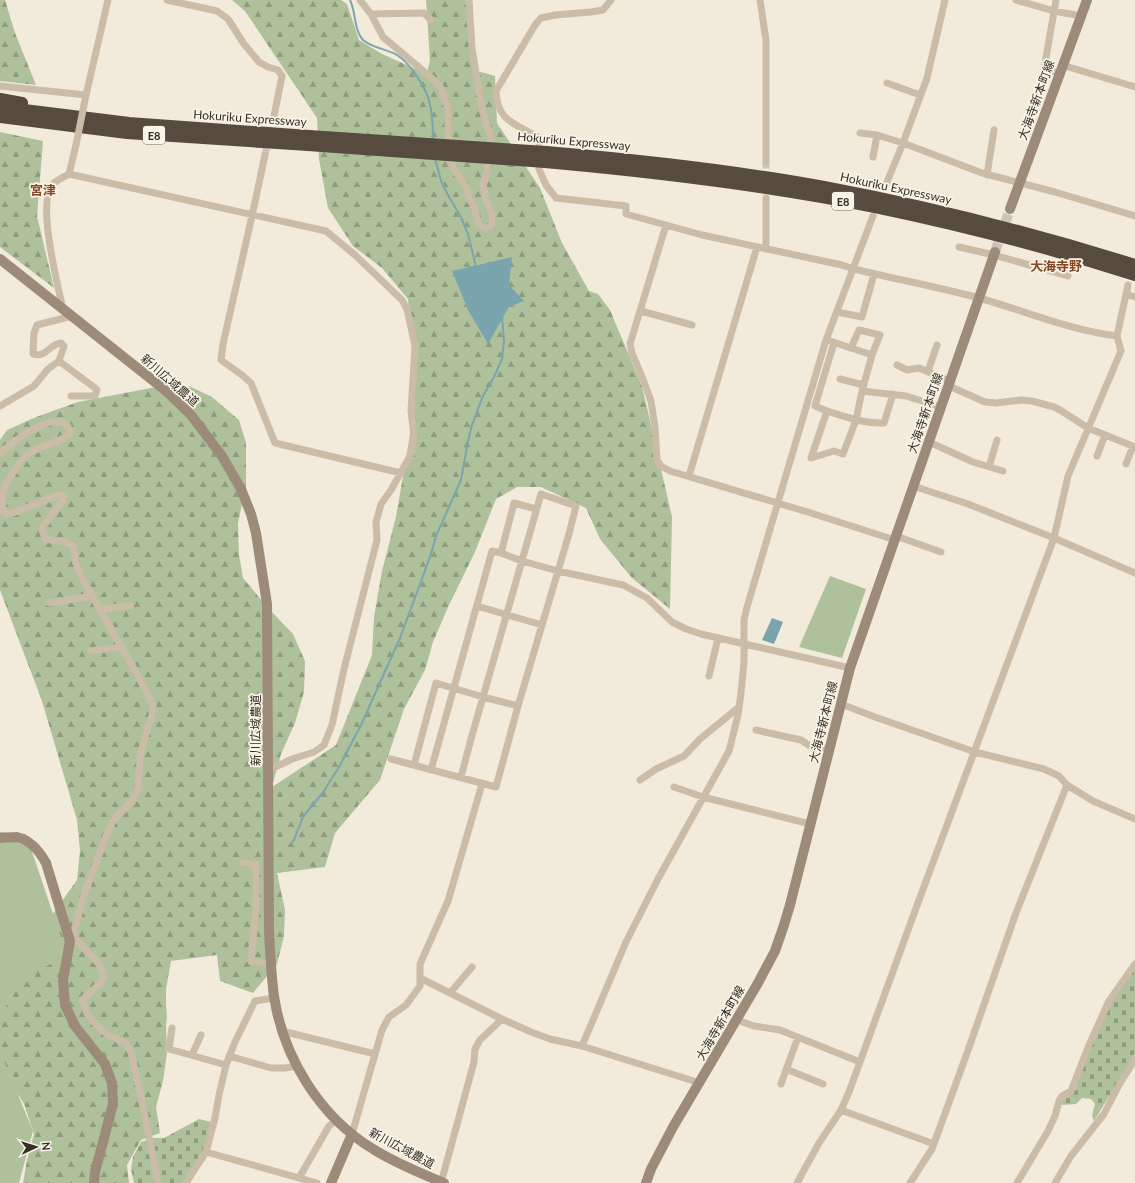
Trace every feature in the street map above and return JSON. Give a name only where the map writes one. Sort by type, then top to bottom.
[{"type":"highway","points":[[0,99],[101,115],[240,131]]},
{"type":"highway","name":"Hokuriku Expressway","points":[[0,107],[129,123],[240,131],[309,141]]},
{"type":"highway","name":"Hokuriku Expressway","points":[[0,117],[30,122],[127,133],[309,141],[542,156],[613,158],[709,170],[823,187],[921,207],[981,221],[1135,265]]},
{"type":"highway","name":"Hokuriku Expressway","points":[[542,156],[653,173],[762,187],[874,207],[975,230],[1078,258],[1132,280]]},
{"type":"street","points":[[63,309],[47,225],[47,197],[53,184],[69,174],[108,0]]},
{"type":"street","points":[[167,0],[217,10],[228,19],[258,62],[278,70],[282,76],[273,120]]},
{"type":"street","points":[[360,0],[371,14],[383,37],[439,85],[442,90],[448,109],[448,134],[453,168],[467,188],[469,199],[474,207],[478,223],[482,227],[487,228],[492,224],[492,215],[486,200],[484,186],[491,138],[482,109],[472,48],[470,0]]},
{"type":"street","points":[[611,0],[603,10],[555,14],[541,18],[535,25],[496,91],[496,102],[501,113],[509,121],[539,138],[546,185],[556,198],[626,206],[626,214],[702,235],[842,265],[874,274],[979,298],[1066,325],[1102,334],[1117,336]]},
{"type":"street","points":[[760,0],[766,40],[766,162]]},
{"type":"street","points":[[887,182],[903,143],[926,78],[945,0]]},
{"type":"street","points":[[1016,0],[1054,11],[1081,16]]},
{"type":"street","points":[[1056,0],[1044,69],[1061,69],[1135,87]]},
{"type":"street","name":"大海寺新本町線","points":[[1010,208],[1087,0]]},
{"type":"street","points":[[371,14],[424,13],[431,20]]},
{"type":"street","points":[[888,83],[920,96]]},
{"type":"street","points":[[0,86],[86,95]]},
{"type":"street","points":[[987,175],[994,130]]},
{"type":"street","points":[[860,132],[877,135],[903,143],[987,175],[1135,216]]},
{"type":"street","points":[[874,157],[877,135]]},
{"type":"street","points":[[265,155],[223,344],[221,360],[251,383],[275,443],[401,473]]},
{"type":"street","points":[[69,174],[252,216],[326,231],[355,255],[402,300],[407,309],[415,346],[411,411],[414,436],[410,456],[381,504],[376,522],[377,540],[344,668],[332,725],[324,745],[314,752],[292,759],[269,770]]},
{"type":"street","points":[[766,198],[766,249]]},
{"type":"street","points":[[582,1046],[626,942],[658,879],[729,751],[740,707],[744,662],[744,620],[826,340],[873,216]]},
{"type":"street","points":[[666,225],[630,344],[632,353],[644,379],[651,401],[655,427],[657,460],[661,466],[670,471],[941,552]]},
{"type":"street","points":[[689,476],[757,247]]},
{"type":"street","points":[[959,247],[994,254],[1068,276]]},
{"type":"street","name":"大海寺新本町線","points":[[646,1183],[651,1169],[663,1147],[758,983],[775,951],[780,938],[850,668],[994,254]]},
{"type":"street","name":"新川広域農道","points":[[0,259],[165,390],[191,415],[222,456],[241,489],[251,514],[256,533],[267,604],[269,770],[268,882],[271,964],[274,998],[282,1031],[297,1066],[328,1112],[352,1134],[373,1149],[409,1169],[442,1183]]},
{"type":"street","points":[[837,312],[862,317],[874,274]]},
{"type":"street","points":[[797,1183],[819,1143],[841,1110],[860,1062],[1054,538],[1068,476],[1121,351],[1117,336],[1126,294],[1132,280]]},
{"type":"street","points":[[1126,294],[1135,297]]},
{"type":"street","points":[[641,311],[692,325]]},
{"type":"street","points":[[0,406],[34,386],[48,369],[60,362],[64,346],[61,343],[55,344],[43,354],[38,356],[33,354],[34,333],[37,325],[72,316]]},
{"type":"street","points":[[827,411],[811,458],[834,451],[843,454],[856,420],[872,355],[880,335],[859,330],[851,348]]},
{"type":"street","points":[[826,340],[872,355]]},
{"type":"street","points":[[834,343],[815,406],[856,420],[874,424],[884,423],[893,394]]},
{"type":"street","points":[[928,371],[937,345]]},
{"type":"street","points":[[60,362],[97,390],[95,396],[71,396]]},
{"type":"street","points":[[897,365],[907,370],[919,368],[928,371],[985,402],[996,403],[1021,400],[1054,407],[1088,428],[1134,446],[1126,464]]},
{"type":"street","points":[[840,379],[863,388],[906,396],[941,407]]},
{"type":"street","points":[[0,452],[35,428],[42,425],[61,421],[69,428],[70,434],[63,439],[33,451],[22,461],[2,496],[3,512],[10,514],[59,495],[64,496],[63,500],[42,528],[45,539],[66,542],[74,546],[76,563],[82,578],[153,705],[152,716],[142,748],[138,789],[133,800],[113,821],[106,836],[83,898],[67,955]]},
{"type":"street","points":[[1097,456],[1105,435]]},
{"type":"street","points":[[989,467],[998,440]]},
{"type":"street","points":[[929,442],[973,462],[1003,471]]},
{"type":"street","points":[[913,486],[968,504],[1054,538],[1135,573]]},
{"type":"street","points":[[391,758],[496,787],[576,506],[541,494],[461,777]]},
{"type":"street","points":[[501,553],[514,503],[536,509]]},
{"type":"street","points":[[431,770],[492,551],[558,571],[623,585],[647,598],[672,622],[701,634],[850,668]]},
{"type":"street","points":[[50,603],[92,596]]},
{"type":"street","points":[[100,609],[130,606]]},
{"type":"street","points":[[477,606],[542,625]]},
{"type":"street","points":[[709,676],[718,638]]},
{"type":"street","points":[[91,651],[121,647]]},
{"type":"street","points":[[414,765],[436,682],[518,706]]},
{"type":"street","points":[[841,704],[975,752],[1044,769],[1059,776],[1067,785],[1093,801],[1135,819]]},
{"type":"street","points":[[640,780],[656,769],[684,756],[700,739],[740,707]]},
{"type":"street","points":[[756,730],[801,740],[810,746],[829,749]]},
{"type":"street","points":[[331,1183],[352,1134],[382,1030],[389,1016],[406,1005],[420,986],[420,964],[448,901],[482,784]]},
{"type":"street","points":[[910,1183],[934,1144],[1016,913],[1067,785]]},
{"type":"street","points":[[674,787],[703,797],[810,824]]},
{"type":"street","points":[[0,838],[18,837],[30,844],[39,852],[46,863],[70,941],[63,980],[64,1004],[75,1026],[105,1064],[112,1083],[113,1104],[95,1172],[94,1183]]},
{"type":"street","points":[[0,844],[16,844],[26,849],[34,856],[40,865],[65,944],[67,955]]},
{"type":"street","points":[[244,863],[256,864],[256,908],[251,961],[271,964]]},
{"type":"street","points":[[73,936],[99,964],[104,978],[100,984],[82,1000],[87,1013],[96,1025],[108,1035],[126,1043],[131,1052],[158,1183]]},
{"type":"street","points":[[1017,1183],[1048,1131],[1055,1116],[1059,1101],[1062,1096],[1071,1091],[1089,1045],[1109,1001],[1135,964]]},
{"type":"street","points":[[450,993],[472,967]]},
{"type":"street","points":[[420,978],[502,1019],[550,1039],[582,1046],[700,1083]]},
{"type":"street","points":[[186,1183],[206,1152],[215,1118],[226,1064],[255,1001],[274,998]]},
{"type":"street","points":[[442,1183],[474,1062],[475,1049],[480,1040],[502,1019]]},
{"type":"street","points":[[737,1020],[754,1026],[780,1030],[860,1062]]},
{"type":"street","points":[[172,1028],[169,1049],[226,1064]]},
{"type":"street","points":[[282,1031],[375,1054]]},
{"type":"street","points":[[192,1055],[201,1035]]},
{"type":"street","points":[[781,1084],[798,1037]]},
{"type":"street","points":[[229,1056],[271,1068],[297,1066]]},
{"type":"street","points":[[1055,1183],[1071,1156],[1104,1114],[1135,1059]]},
{"type":"street","points":[[786,1069],[823,1084]]},
{"type":"street","points":[[841,1110],[934,1144]]},
{"type":"street","points":[[299,1178],[329,1126],[337,1120]]},
{"type":"street","points":[[206,1152],[317,1183]]},
{"type":"green space","points":[[0,0],[5,0],[15,33],[36,85],[0,81]]},
{"type":"green space","points":[[232,0],[341,0],[347,4],[359,40],[382,54],[426,75],[430,61],[426,0],[467,0],[474,70],[495,76],[497,123],[540,188],[562,243],[589,291],[598,294],[610,310],[642,386],[672,517],[670,609],[632,578],[600,539],[586,508],[541,487],[517,487],[496,499],[475,552],[433,642],[425,670],[404,709],[380,780],[335,833],[325,867],[277,873],[285,910],[284,936],[277,964],[253,993],[220,981],[217,955],[171,961],[166,989],[167,1053],[163,1081],[156,1107],[160,1133],[141,1140],[127,1165],[129,1183],[23,1183],[34,1134],[24,1104],[11,1083],[0,1052],[0,1020],[8,999],[52,915],[77,880],[80,850],[77,820],[42,701],[0,590],[0,440],[7,430],[36,417],[78,402],[156,387],[189,386],[212,397],[239,420],[246,443],[246,485],[238,523],[239,555],[243,578],[268,608],[293,634],[305,661],[304,692],[295,723],[281,754],[272,787],[336,745],[372,655],[374,617],[382,571],[396,517],[414,402],[414,369],[408,299],[382,268],[353,246],[328,208],[319,159],[317,118],[245,11]]},
{"type":"green space","points":[[0,132],[43,141],[37,216],[54,288],[0,247]]},
{"type":"green space","points":[[830,576],[866,589],[842,658],[799,647]]},
{"type":"green space","points":[[0,832],[26,834],[67,955],[23,979],[8,999],[0,1036]]},
{"type":"green space","points":[[1135,969],[1135,1054],[1094,1121],[1092,1116],[1095,1104],[1091,1099],[1082,1098],[1076,1104],[1061,1105],[1063,1100],[1076,1089],[1080,1072],[1109,1005]]},
{"type":"green space","points":[[0,1051],[33,1131],[19,1183],[0,1183]]},
{"type":"green space","points":[[199,1119],[211,1122],[203,1150],[183,1183],[134,1183],[131,1169],[133,1157],[141,1142],[153,1138],[164,1138]]},
{"type":"water","points":[[512,257],[509,285],[524,301],[509,307],[488,344],[468,310],[452,271]]},
{"type":"water","points":[[772,618],[783,622],[774,644],[762,640]]},
{"type":"waterway","points":[[350,0],[358,32],[363,40],[371,45],[397,55],[407,63],[420,81],[429,100],[433,139]]},
{"type":"waterway","points":[[435,158],[441,181],[461,217],[468,234],[476,267]]},
{"type":"waterway","points":[[293,842],[303,817],[324,791],[339,767],[361,725],[400,638],[430,557],[436,536],[461,480],[472,425],[483,396],[502,359],[504,341],[502,316]]},
{"type":"tunnel","points":[[265,155],[273,121]]},
{"type":"tunnel","points":[[766,162],[766,179]]},
{"type":"tunnel","points":[[880,200],[887,182]]},
{"type":"tunnel","points":[[995,252],[1010,209]]},
{"type":"district","name":"宮津","points":[[43,190]]},
{"type":"district","name":"大海寺野","points":[[1056,266]]}]
